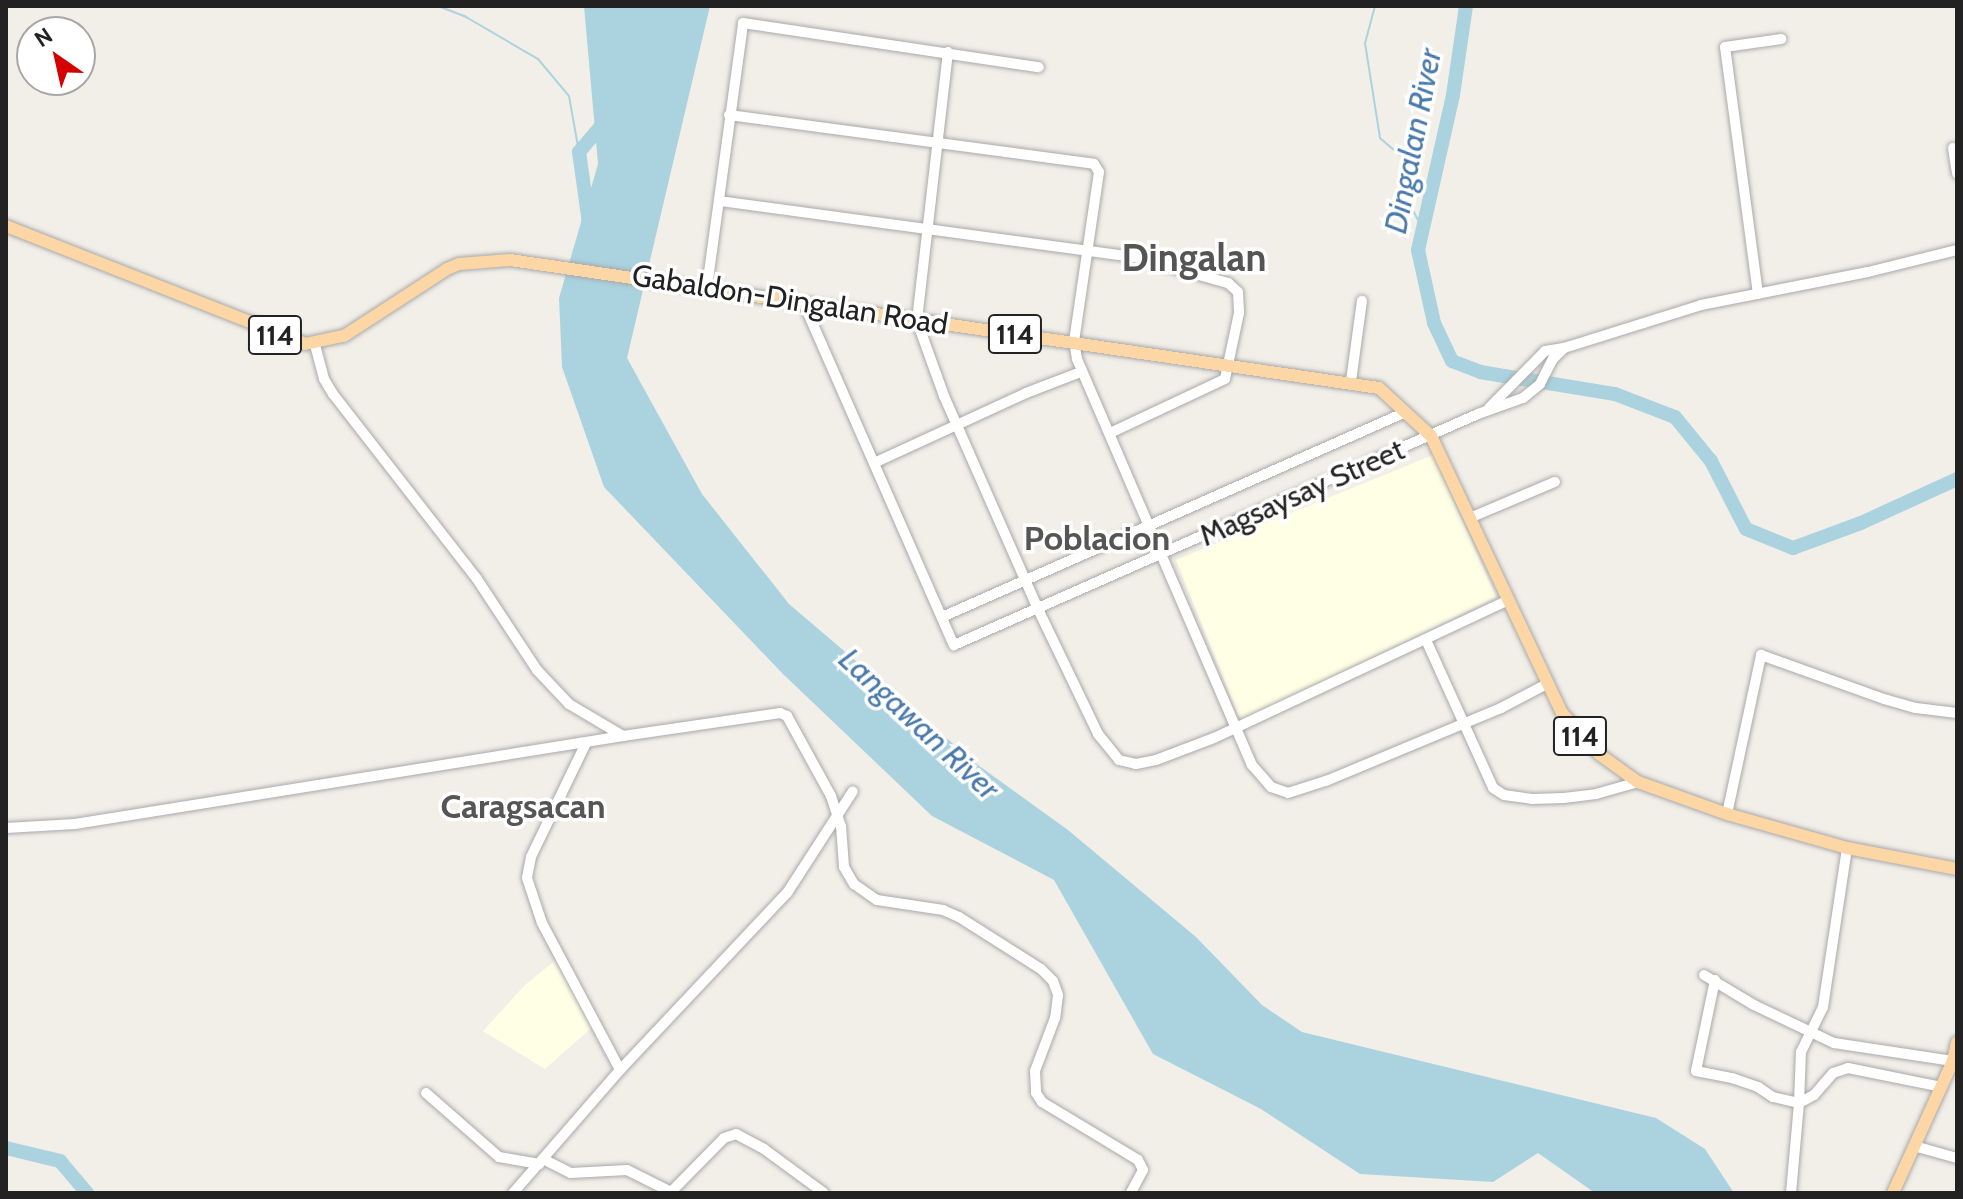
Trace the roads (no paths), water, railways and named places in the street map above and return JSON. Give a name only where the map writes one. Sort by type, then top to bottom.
[{"type":"main road","name":"114","points":[[6,226],[57,243],[282,338],[315,345]]},
{"type":"main road","name":"Gabaldon-Dingalan Road","points":[[315,345],[357,329],[459,264],[510,260],[542,262],[917,321],[1074,342],[1228,368],[1351,381],[1379,388],[1431,436],[1472,517],[1507,601],[1547,684],[1581,738],[1638,782],[1727,814],[1847,848],[1957,869]]},
{"type":"main road","points":[[1893,1193],[1953,1061],[1957,1042]]},
{"type":"street","points":[[707,287],[743,23],[1039,67]]},
{"type":"street","points":[[1758,294],[1725,47],[1781,39]]},
{"type":"street","points":[[948,52],[917,321],[1037,607],[1098,734],[1119,760],[1136,764],[1156,760],[1236,728],[1507,601]]},
{"type":"street","points":[[729,115],[1094,164],[1099,172],[1074,342],[1081,372],[1258,775],[1278,791],[1288,793],[1463,724],[1547,684]]},
{"type":"street","points":[[1953,148],[1957,174]]},
{"type":"street","points":[[720,201],[1134,257],[1228,283],[1239,297],[1237,329],[1225,379],[1214,387],[1152,411],[1110,433]]},
{"type":"street","points":[[1488,410],[1539,356],[1550,349],[1564,348],[1687,308],[1957,250]]},
{"type":"street","points":[[1351,381],[1362,301]]},
{"type":"street","points":[[804,304],[942,617]]},
{"type":"street","points":[[315,345],[324,379],[333,394],[477,579],[537,670],[569,704],[623,736]]},
{"type":"street","name":"Magsaysay Street","points":[[1406,412],[1024,578],[942,617],[954,645],[1488,410],[1523,398],[1540,384],[1547,368],[1564,348]]},
{"type":"street","points":[[874,463],[1081,372]]},
{"type":"street","points":[[1472,517],[1555,482]]},
{"type":"street","points":[[1426,640],[1493,788],[1504,795],[1532,799],[1564,798],[1596,794],[1638,782]]},
{"type":"street","points":[[1727,814],[1761,655],[1884,699],[1916,708],[1957,713]]},
{"type":"street","points":[[6,828],[75,824],[780,713],[787,716],[838,813],[844,867],[864,892],[877,900],[943,910],[959,917],[1041,969],[1053,981],[1058,995],[1055,1018],[1035,1071],[1036,1093],[1042,1102],[1138,1160],[1143,1170],[1131,1193]]},
{"type":"street","points":[[586,743],[531,857],[527,878],[547,934],[620,1070]]},
{"type":"street","points":[[513,1193],[620,1070],[787,893],[853,791]]},
{"type":"street","points":[[1791,1193],[1801,1052],[1823,1007],[1847,848]]},
{"type":"street","points":[[1941,1087],[1848,1068],[1833,1073],[1814,1095],[1799,1103],[1773,1097],[1758,1087],[1732,1078],[1696,1071],[1710,977],[1754,1005],[1834,1043],[1953,1061]]},
{"type":"street","points":[[426,1093],[499,1157],[541,1162],[571,1173],[627,1170],[672,1192],[724,1138],[736,1134],[764,1149],[824,1193]]},
{"type":"street","points":[[1914,1146],[1957,1158]]},
{"type":"water","points":[[584,6],[710,6],[627,358],[702,494],[789,604],[978,765],[1068,830],[1196,937],[1262,1005],[1302,1032],[1656,1118],[1705,1149],[1734,1193],[1595,1193],[1538,1153],[1493,1182],[1360,1174],[1261,1109],[1153,1054],[1054,880],[932,816],[783,674],[604,487],[562,367],[559,298],[598,164]]},
{"type":"waterway","points":[[438,6],[466,17],[538,59],[569,96],[579,152]]},
{"type":"waterway","points":[[1375,6],[1365,43],[1380,138],[1408,162],[1411,174],[1409,203],[1423,229]]},
{"type":"waterway","name":"Dingalan River","points":[[1466,6],[1453,95],[1418,250],[1434,323],[1452,361],[1480,372],[1615,394],[1675,417],[1711,461],[1746,529],[1793,548],[1861,523],[1957,479]]},
{"type":"waterway","name":"Langawan River","points":[[589,223],[579,152],[607,119]]},
{"type":"waterway","points":[[6,1148],[60,1161],[87,1193]]},
{"type":"district","name":"Dingalan","points":[[1194,258]]},
{"type":"district","name":"Poblacion","points":[[1097,539]]},
{"type":"district","name":"Caragsacan","points":[[523,807]]}]
